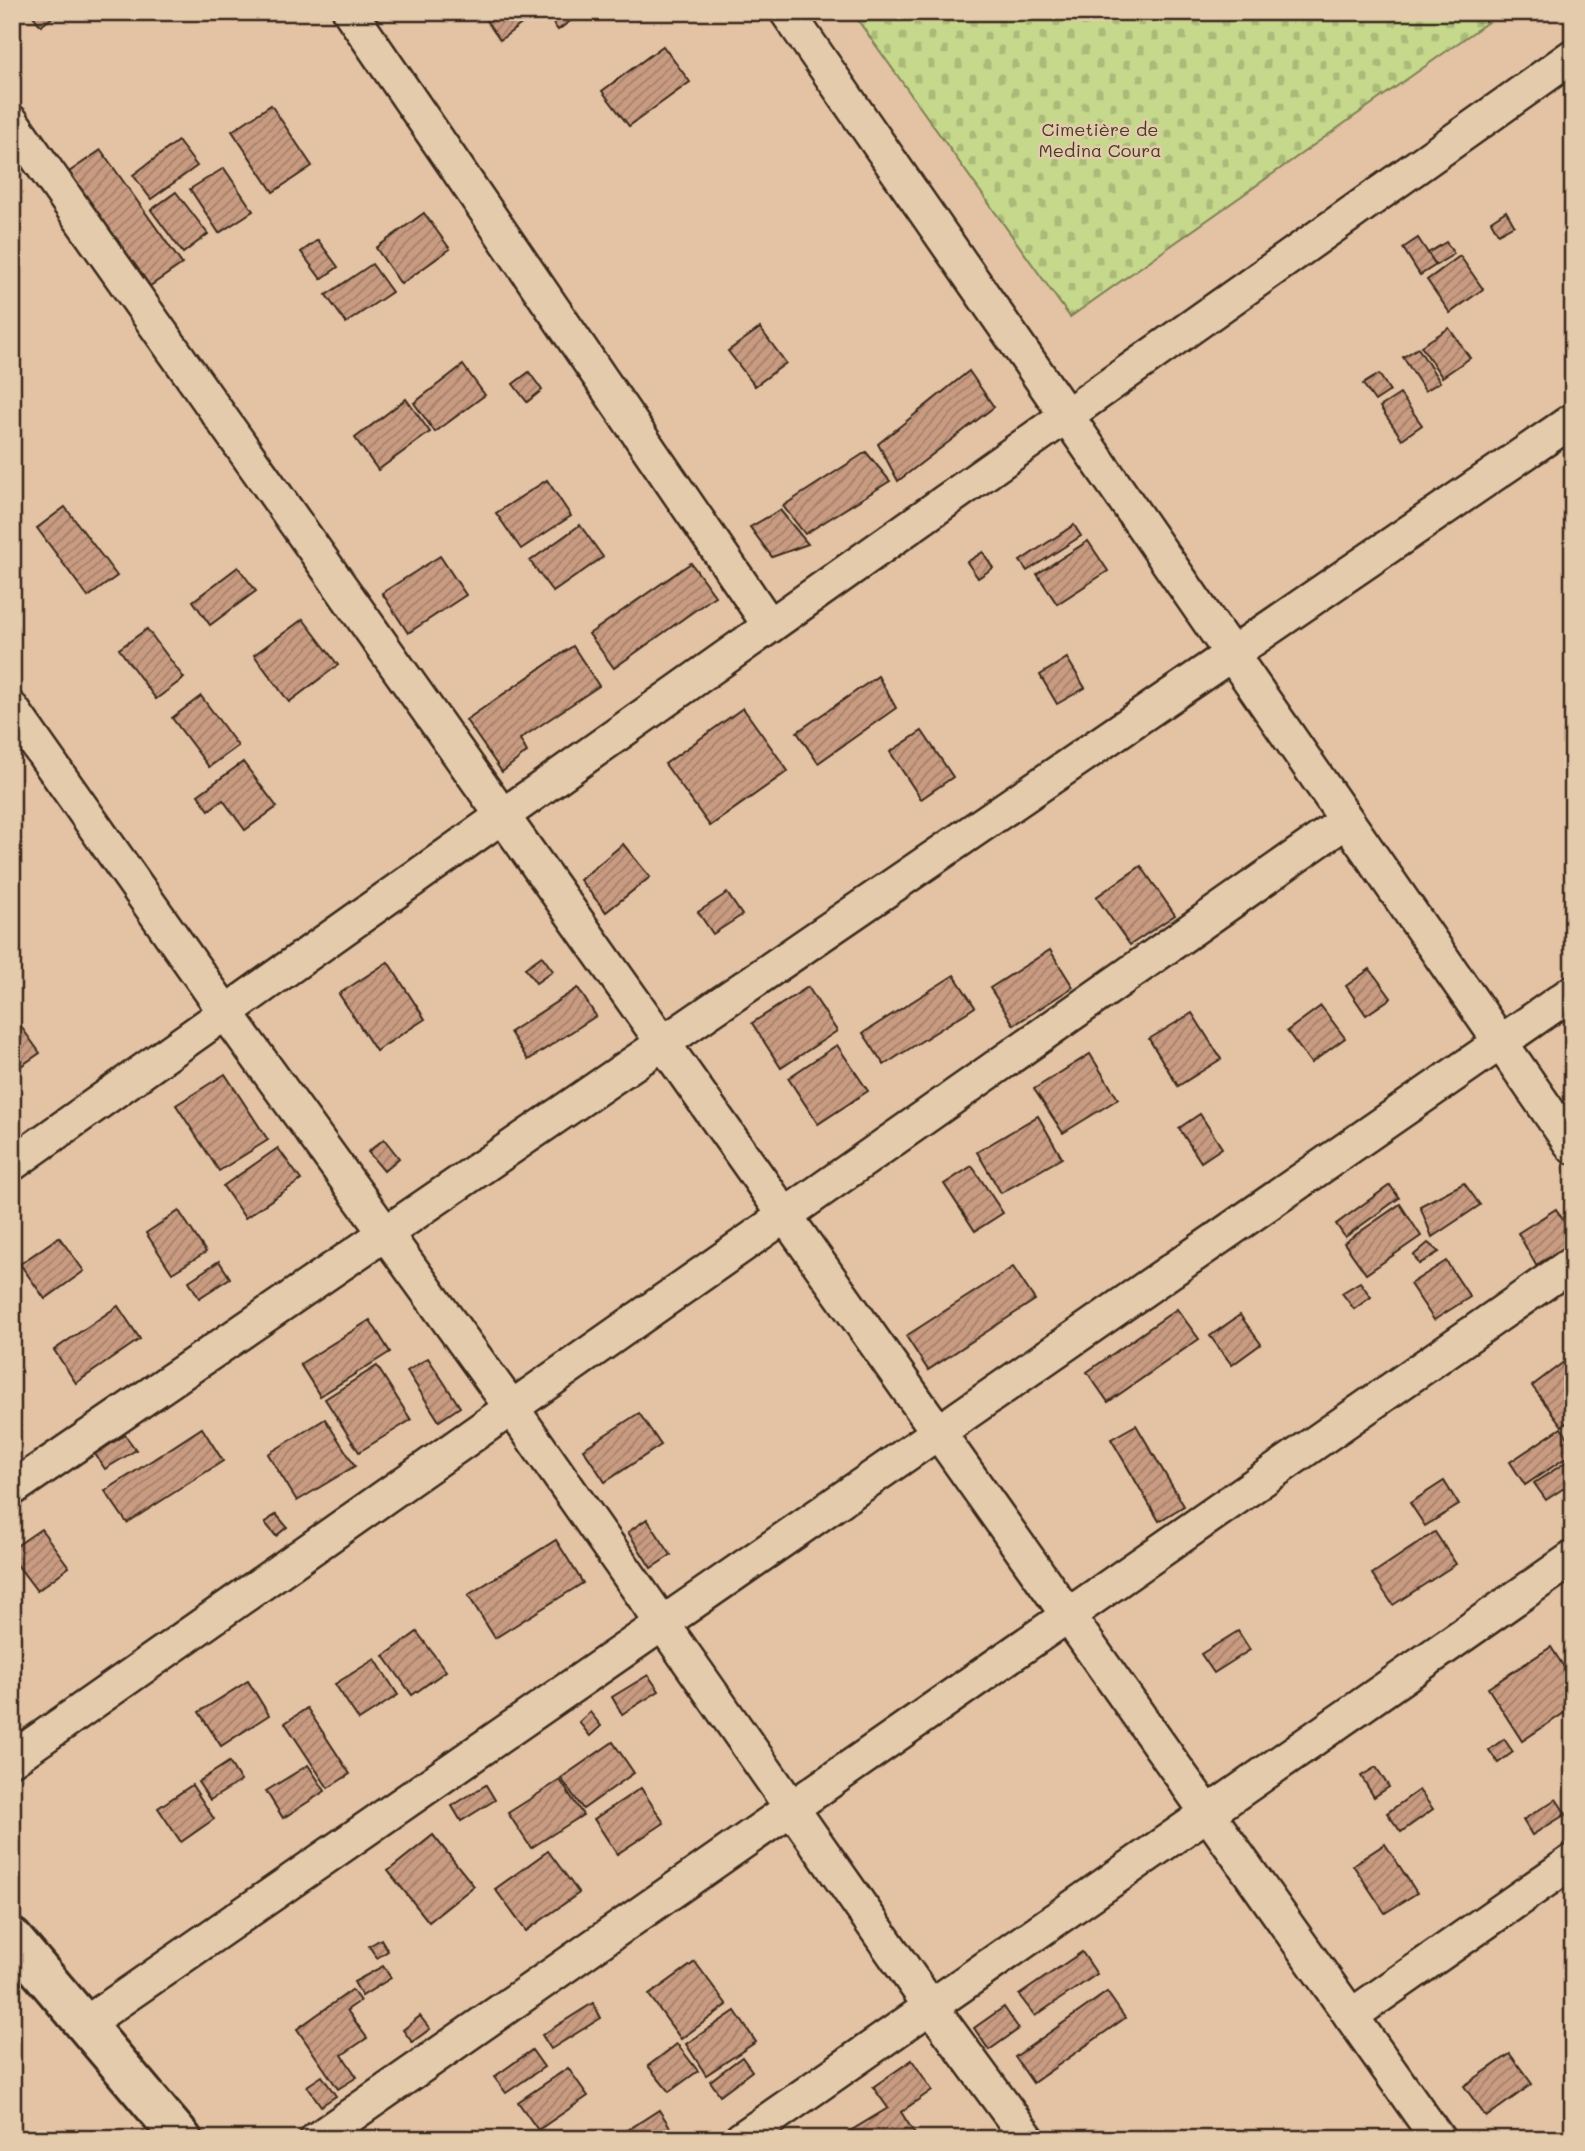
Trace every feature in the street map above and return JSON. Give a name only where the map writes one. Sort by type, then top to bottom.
[{"type":"street","points":[[350,12],[770,626]]},
{"type":"street","points":[[787,12],[1573,1147]]},
{"type":"street","points":[[12,1164],[1573,56]]},
{"type":"street","points":[[12,122],[1438,2139]]},
{"type":"street","points":[[12,1489],[1573,420]]},
{"type":"street","points":[[12,709],[226,1013],[510,1407],[930,2007],[1028,2139]]},
{"type":"street","points":[[12,1759],[1346,821]]},
{"type":"street","points":[[85,2024],[1573,992]]},
{"type":"street","points":[[317,2139],[1573,1263]]},
{"type":"street","points":[[741,2139],[1573,1558]]},
{"type":"street","points":[[1351,2016],[1573,1860]]},
{"type":"street","points":[[12,1938],[182,2139]]},
{"type":"green space","name":"Cimetière de Medina Coura","points":[[852,12],[1502,12],[1070,317]]},
{"type":"building","points":[[30,12],[59,12],[41,26]]},
{"type":"building","points":[[480,12],[533,12],[535,14],[500,40]]},
{"type":"building","points":[[551,12],[580,14],[558,30],[547,15]]},
{"type":"building","points":[[663,46],[690,82],[629,126],[602,91]]},
{"type":"building","points":[[271,105],[312,166],[273,192],[232,131]]},
{"type":"building","points":[[178,141],[197,166],[151,199],[133,175]]},
{"type":"building","points":[[101,150],[182,264],[150,286],[69,172]]},
{"type":"building","points":[[224,168],[253,211],[219,233],[190,189]]},
{"type":"building","points":[[176,192],[208,234],[183,253],[151,210]]},
{"type":"building","points":[[1506,211],[1514,225],[1498,234],[1491,221]]},
{"type":"building","points":[[424,213],[450,249],[401,284],[376,248]]},
{"type":"building","points":[[1418,238],[1436,265],[1420,275],[1403,248]]},
{"type":"building","points":[[318,240],[338,267],[321,279],[301,252]]},
{"type":"building","points":[[1446,242],[1454,254],[1436,265],[1428,253]]},
{"type":"building","points":[[1460,256],[1483,289],[1450,313],[1427,280]]},
{"type":"building","points":[[372,264],[392,292],[346,323],[326,295]]},
{"type":"building","points":[[760,328],[786,363],[755,386],[728,351]]},
{"type":"building","points":[[1449,328],[1470,358],[1442,377],[1421,346]]},
{"type":"building","points":[[1418,348],[1440,382],[1425,391],[1403,357]]},
{"type":"building","points":[[463,365],[485,395],[435,432],[414,403]]},
{"type":"building","points":[[969,371],[994,407],[898,481],[878,444]]},
{"type":"building","points":[[529,372],[542,390],[527,402],[513,384]]},
{"type":"building","points":[[1379,374],[1390,391],[1375,401],[1363,384]]},
{"type":"building","points":[[1400,394],[1422,425],[1402,439],[1380,407]]},
{"type":"building","points":[[406,399],[430,432],[378,470],[355,438]]},
{"type":"building","points":[[866,452],[890,481],[805,534],[783,506]]},
{"type":"building","points":[[547,480],[571,516],[521,549],[496,513]]},
{"type":"building","points":[[65,507],[117,576],[88,597],[37,528]]},
{"type":"building","points":[[780,510],[808,544],[772,557],[750,527]]},
{"type":"building","points":[[580,525],[603,557],[553,592],[530,561]]},
{"type":"building","points":[[1074,525],[1081,536],[1027,571],[1020,561]]},
{"type":"building","points":[[1088,541],[1108,571],[1057,604],[1037,574]]},
{"type":"building","points":[[983,552],[993,568],[978,578],[967,562]]},
{"type":"building","points":[[440,556],[466,595],[408,633],[382,593]]},
{"type":"building","points":[[691,563],[715,596],[614,668],[589,634]]},
{"type":"building","points":[[238,567],[256,591],[210,625],[193,601]]},
{"type":"building","points":[[303,619],[338,665],[289,702],[254,655]]},
{"type":"building","points":[[147,629],[184,678],[156,699],[119,649]]},
{"type":"building","points":[[573,646],[599,686],[520,739],[527,752],[502,772],[466,720]]},
{"type":"building","points":[[1067,658],[1085,688],[1057,704],[1040,675]]},
{"type":"building","points":[[878,676],[896,708],[818,763],[797,732]]},
{"type":"building","points":[[201,696],[238,746],[209,767],[172,718]]},
{"type":"building","points":[[743,708],[788,771],[710,826],[665,764]]},
{"type":"building","points":[[922,731],[953,777],[921,799],[890,752]]},
{"type":"building","points":[[243,762],[277,807],[245,830],[223,800],[209,810],[198,795]]},
{"type":"building","points":[[623,844],[650,877],[606,912],[580,880]]},
{"type":"building","points":[[1141,866],[1175,915],[1130,945],[1096,897]]},
{"type":"building","points":[[727,893],[742,915],[713,934],[698,912]]},
{"type":"building","points":[[1050,950],[1073,987],[1014,1025],[990,988]]},
{"type":"building","points":[[542,956],[553,971],[536,983],[525,968]]},
{"type":"building","points":[[388,962],[425,1019],[376,1051],[339,994]]},
{"type":"building","points":[[1370,969],[1391,998],[1366,1015],[1346,986]]},
{"type":"building","points":[[954,975],[975,1007],[884,1065],[863,1033]]},
{"type":"building","points":[[808,987],[837,1031],[781,1068],[752,1023]]},
{"type":"building","points":[[578,988],[596,1016],[528,1060],[510,1032]]},
{"type":"building","points":[[1321,1006],[1345,1038],[1311,1063],[1287,1031]]},
{"type":"building","points":[[1192,1013],[1221,1059],[1178,1086],[1149,1039]]},
{"type":"building","points":[[12,1014],[40,1053],[12,1072]]},
{"type":"building","points":[[837,1045],[868,1091],[818,1124],[788,1078]]},
{"type":"building","points":[[1090,1054],[1118,1099],[1063,1133],[1034,1089]]},
{"type":"building","points":[[225,1074],[268,1140],[219,1171],[176,1105]]},
{"type":"building","points":[[1200,1114],[1222,1148],[1201,1162],[1179,1128]]},
{"type":"building","points":[[1038,1116],[1062,1158],[1001,1193],[977,1152]]},
{"type":"building","points":[[384,1139],[399,1158],[384,1171],[368,1152]]},
{"type":"building","points":[[278,1148],[301,1180],[245,1218],[223,1186]]},
{"type":"building","points":[[972,1166],[1003,1213],[975,1231],[944,1184]]},
{"type":"building","points":[[1464,1183],[1480,1205],[1432,1237],[1420,1206]]},
{"type":"building","points":[[1390,1185],[1399,1198],[1345,1237],[1336,1224]]},
{"type":"building","points":[[1400,1204],[1421,1236],[1366,1274],[1344,1243]]},
{"type":"building","points":[[1556,1209],[1573,1236],[1573,1243],[1536,1265],[1518,1233]]},
{"type":"building","points":[[179,1211],[206,1252],[172,1273],[146,1233]]},
{"type":"building","points":[[59,1237],[84,1271],[45,1299],[20,1264]]},
{"type":"building","points":[[1428,1243],[1439,1252],[1419,1264],[1414,1255]]},
{"type":"building","points":[[219,1261],[230,1278],[199,1298],[189,1281]]},
{"type":"building","points":[[1446,1261],[1470,1297],[1434,1320],[1410,1284]]},
{"type":"building","points":[[1013,1267],[1035,1300],[928,1370],[906,1336]]},
{"type":"building","points":[[1360,1282],[1371,1297],[1354,1309],[1342,1293]]},
{"type":"building","points":[[118,1306],[140,1339],[76,1383],[54,1350]]},
{"type":"building","points":[[1177,1309],[1199,1339],[1108,1402],[1087,1372]]},
{"type":"building","points":[[1240,1315],[1261,1344],[1232,1365],[1210,1336]]},
{"type":"building","points":[[370,1320],[390,1352],[320,1396],[300,1364]]},
{"type":"building","points":[[1573,1355],[1573,1418],[1562,1426],[1532,1386]]},
{"type":"building","points":[[428,1358],[460,1407],[439,1421],[407,1371]]},
{"type":"building","points":[[377,1366],[411,1420],[359,1452],[325,1399]]},
{"type":"building","points":[[639,1413],[661,1445],[605,1482],[583,1449]]},
{"type":"building","points":[[325,1419],[355,1466],[297,1501],[268,1454]]},
{"type":"building","points":[[1136,1425],[1184,1506],[1159,1521],[1111,1439]]},
{"type":"building","points":[[202,1428],[223,1461],[127,1523],[105,1491]]},
{"type":"building","points":[[1561,1428],[1573,1444],[1573,1453],[1525,1485],[1510,1462]]},
{"type":"building","points":[[125,1435],[136,1450],[105,1469],[95,1454]]},
{"type":"building","points":[[1571,1459],[1573,1482],[1546,1500],[1534,1483]]},
{"type":"building","points":[[1444,1481],[1459,1505],[1425,1526],[1410,1503]]},
{"type":"building","points":[[276,1514],[287,1527],[276,1536],[265,1523]]},
{"type":"building","points":[[647,1519],[671,1555],[651,1568],[628,1532]]},
{"type":"building","points":[[41,1529],[69,1567],[37,1591],[12,1558],[12,1549]]},
{"type":"building","points":[[1435,1532],[1456,1564],[1393,1605],[1372,1574]]},
{"type":"building","points":[[556,1540],[583,1583],[495,1638],[468,1595]]},
{"type":"building","points":[[1238,1631],[1250,1650],[1214,1673],[1201,1654]]},
{"type":"building","points":[[417,1632],[446,1671],[412,1695],[384,1656]]},
{"type":"building","points":[[1551,1647],[1573,1681],[1573,1707],[1522,1741],[1488,1688]]},
{"type":"building","points":[[375,1659],[398,1695],[359,1720],[335,1684]]},
{"type":"building","points":[[648,1675],[659,1691],[622,1714],[612,1697]]},
{"type":"building","points":[[248,1681],[269,1715],[221,1746],[199,1712]]},
{"type":"building","points":[[307,1708],[350,1774],[328,1788],[285,1723]]},
{"type":"building","points":[[590,1712],[601,1726],[590,1736],[579,1722]]},
{"type":"building","points":[[1504,1739],[1513,1752],[1498,1763],[1489,1750]]},
{"type":"building","points":[[613,1742],[634,1773],[583,1809],[561,1778]]},
{"type":"building","points":[[229,1762],[241,1781],[210,1800],[198,1782]]},
{"type":"building","points":[[308,1765],[325,1791],[283,1818],[266,1791]]},
{"type":"building","points":[[1376,1767],[1389,1787],[1374,1797],[1361,1776]]},
{"type":"building","points":[[560,1780],[583,1815],[531,1848],[508,1813]]},
{"type":"building","points":[[192,1785],[214,1819],[181,1842],[158,1808]]},
{"type":"building","points":[[486,1785],[495,1800],[461,1821],[452,1806]]},
{"type":"building","points":[[641,1788],[664,1823],[617,1854],[594,1819]]},
{"type":"building","points":[[1419,1790],[1433,1809],[1401,1832],[1387,1813]]},
{"type":"building","points":[[1556,1799],[1566,1814],[1532,1835],[1523,1820]]},
{"type":"building","points":[[433,1835],[474,1886],[429,1922],[388,1871]]},
{"type":"building","points":[[1385,1844],[1417,1893],[1385,1913],[1353,1865]]},
{"type":"building","points":[[548,1851],[579,1893],[526,1931],[495,1889]]},
{"type":"building","points":[[381,1939],[388,1951],[377,1958],[369,1946]]},
{"type":"building","points":[[1082,1952],[1097,1974],[1035,2016],[1019,1995]]},
{"type":"building","points":[[695,1962],[727,2005],[681,2039],[649,1995]]},
{"type":"building","points":[[383,1966],[391,1978],[362,1996],[354,1982]]},
{"type":"building","points":[[352,1990],[360,2001],[347,2010],[367,2038],[342,2055],[357,2077],[338,2089],[297,2029]]},
{"type":"building","points":[[1107,1992],[1125,2018],[1033,2083],[1015,2057]]},
{"type":"building","points":[[593,2003],[601,2018],[551,2049],[542,2035]]},
{"type":"building","points":[[1004,2007],[1019,2029],[989,2050],[974,2028]]},
{"type":"building","points":[[735,2011],[756,2042],[706,2075],[686,2044]]},
{"type":"building","points":[[420,2016],[430,2029],[412,2042],[403,2030]]},
{"type":"building","points":[[677,2044],[698,2071],[669,2092],[648,2066]]},
{"type":"building","points":[[532,2050],[544,2067],[506,2093],[494,2077]]},
{"type":"building","points":[[1510,2054],[1532,2084],[1486,2117],[1464,2086]]},
{"type":"building","points":[[742,2057],[752,2071],[720,2095],[710,2081]]},
{"type":"building","points":[[912,2060],[932,2090],[901,2112],[918,2139],[843,2139],[842,2136],[888,2108],[873,2087]]},
{"type":"building","points":[[568,2068],[588,2096],[538,2130],[518,2102]]},
{"type":"building","points":[[322,2076],[336,2096],[321,2106],[307,2086]]},
{"type":"building","points":[[659,2110],[678,2139],[614,2139]]}]
